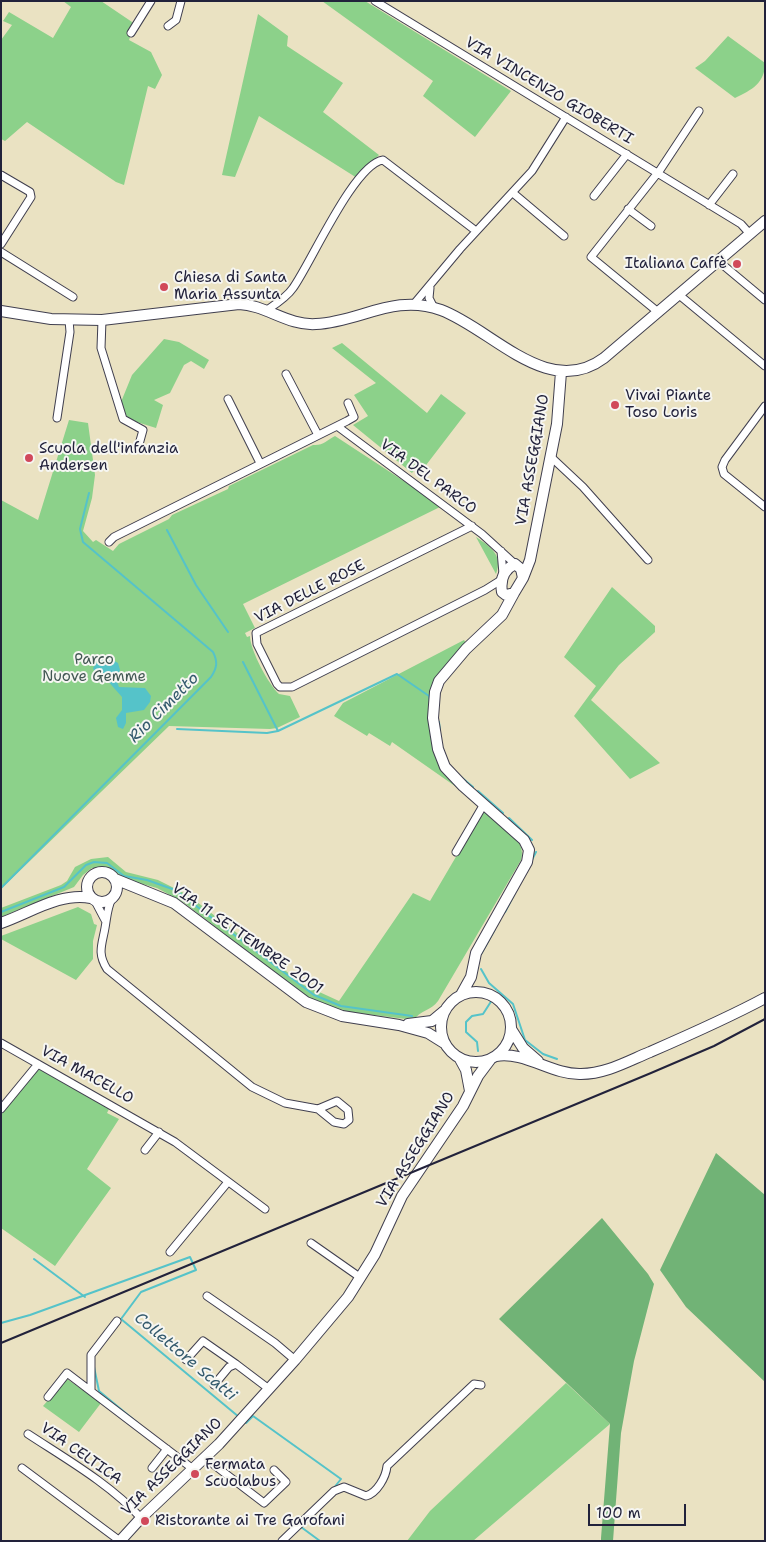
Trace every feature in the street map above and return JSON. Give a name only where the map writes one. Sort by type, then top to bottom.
[{"type":"street","points":[[131,34],[151,1]]},
{"type":"street","points":[[168,26],[176,20],[181,1]]},
{"type":"street","name":"VIA VINCENZO GIOBERTI","points":[[375,1],[709,204],[741,224],[750,233]]},
{"type":"street","points":[[658,312],[591,257],[657,172],[699,111]]},
{"type":"street","points":[[414,304],[476,231],[532,171],[566,117]]},
{"type":"street","points":[[594,196],[627,154]]},
{"type":"street","points":[[267,310],[295,286],[330,222],[372,164],[383,160],[476,231]]},
{"type":"street","points":[[709,204],[733,174]]},
{"type":"street","points":[[1,175],[30,192],[30,197],[1,244]]},
{"type":"street","points":[[512,193],[564,236]]},
{"type":"street","points":[[628,209],[651,226]]},
{"type":"street","points":[[1,311],[69,320],[102,320],[228,304],[247,304],[300,323],[317,324],[395,305],[414,304],[434,308],[456,318],[536,364],[561,372],[576,371],[597,363],[717,260],[750,233],[763,226]]},
{"type":"street","points":[[1,252],[73,297]]},
{"type":"street","points":[[717,260],[765,300]]},
{"type":"street","points":[[430,287],[430,298],[434,308]]},
{"type":"street","points":[[678,294],[765,366]]},
{"type":"street","points":[[57,418],[70,332],[69,320]]},
{"type":"street","points":[[102,320],[101,348],[123,419],[143,430],[138,448]]},
{"type":"street","name":"VIA ASSEGGIANO","points":[[444,1011],[452,1001],[461,995],[471,977],[476,953],[528,857],[529,850],[524,840],[443,764],[438,749],[433,718],[435,692],[439,681],[466,649],[502,615],[507,593],[523,578],[551,457],[559,409],[561,372]]},
{"type":"street","points":[[286,374],[318,435]]},
{"type":"street","points":[[228,399],[260,463]]},
{"type":"street","points":[[109,542],[114,537],[337,426],[354,416],[348,403]]},
{"type":"street","points":[[765,406],[724,460],[722,467],[724,474],[765,507]]},
{"type":"street","name":"VIA DEL PARCO","points":[[337,426],[472,526],[516,565]]},
{"type":"street","points":[[551,457],[583,487],[648,560]]},
{"type":"street","name":"VIA DELLE ROSE","points":[[472,526],[256,634],[256,644],[277,684],[280,687],[292,687],[486,590],[502,577]]},
{"type":"street","points":[[486,590],[507,593],[502,577],[501,550]]},
{"type":"street","points":[[502,577],[530,553]]},
{"type":"street","points":[[516,565],[523,572],[523,578]]},
{"type":"street","points":[[456,852],[484,804]]},
{"type":"street","name":"VIA 11 SETTEMBRE 2001","points":[[1,922],[61,899],[86,884],[91,876],[99,872],[108,873],[115,879],[174,903],[306,1002],[342,1016],[399,1024],[428,1033],[444,1043]]},
{"type":"street","points":[[115,879],[114,896],[106,920],[100,953],[104,963],[114,975],[252,1087],[285,1102],[318,1109]]},
{"type":"street","points":[[86,884],[87,891],[106,920]]},
{"type":"street","name":"VIA 11 SETTEMBRE 2001","points":[[61,899],[78,896],[104,902],[136,888]]},
{"type":"street","points":[[473,964],[479,983],[485,992]]},
{"type":"street","points":[[461,995],[475,991],[485,992],[502,1002],[508,1010],[512,1030],[523,1048],[543,1066]]},
{"type":"street","points":[[460,1059],[478,1062],[503,1055],[573,1074],[605,1071],[696,1032],[765,998]]},
{"type":"street","points":[[444,1011],[441,1023],[444,1043]]},
{"type":"street","name":"VIA 11 SETTEMBRE 2001","points":[[399,1024],[425,1023],[439,1017],[444,1011]]},
{"type":"street","name":"VIA ASSEGGIANO","points":[[22,1468],[120,1541],[141,1518],[205,1458],[270,1389],[346,1300],[375,1254],[402,1196],[463,1106],[470,1091],[493,1058],[507,1045],[512,1030]]},
{"type":"street","name":"VIA MACELLO","points":[[1,1043],[175,1142],[265,1209]]},
{"type":"street","name":"VIA ASSEGGIANO","points":[[444,1043],[460,1059],[466,1070],[470,1091]]},
{"type":"street","points":[[1,1109],[38,1064]]},
{"type":"street","points":[[145,1150],[159,1132]]},
{"type":"street","points":[[170,1252],[228,1182]]},
{"type":"street","points":[[310,1243],[361,1278]]},
{"type":"street","points":[[207,1296],[275,1343],[295,1360]]},
{"type":"street","points":[[91,1391],[91,1355],[118,1321]]},
{"type":"street","points":[[186,1360],[203,1341],[270,1389]]},
{"type":"street","points":[[214,1384],[229,1367],[236,1364]]},
{"type":"street","points":[[48,1397],[67,1373],[194,1469]]},
{"type":"street","points":[[282,1541],[334,1491],[344,1487],[362,1496],[369,1496],[386,1474],[388,1466],[474,1384],[481,1385]]},
{"type":"street","name":"VIA CELTICA","points":[[28,1434],[102,1484],[130,1506],[141,1518]]},
{"type":"street","points":[[152,1468],[167,1449]]},
{"type":"street","points":[[205,1458],[264,1503],[286,1482],[274,1470]]},
{"type":"green space","points":[[63,1],[101,1],[135,24],[129,40],[151,52],[162,75],[155,89],[148,86],[124,185],[116,182],[27,122],[5,141],[1,139],[1,40],[12,25],[3,21],[9,12],[53,38],[71,7]]},
{"type":"green space","points":[[322,1],[365,1],[511,91],[475,137],[423,96],[433,81]]},
{"type":"green space","points":[[258,14],[288,36],[287,46],[343,83],[323,112],[379,155],[357,178],[259,116],[235,177],[222,175]]},
{"type":"green space","points":[[728,36],[765,63],[763,76],[760,81],[747,92],[735,98],[695,68],[705,61]]},
{"type":"green space","points":[[164,339],[179,342],[209,360],[204,369],[191,361],[184,365],[170,393],[154,400],[163,405],[156,428],[124,418],[121,402],[132,375]]},
{"type":"green space","points":[[342,343],[427,413],[441,394],[466,413],[420,473],[415,469],[412,473],[353,425],[368,416],[354,395],[376,383],[332,348]]},
{"type":"green space","name":"Parco Nuove Gemme","points":[[69,420],[88,423],[95,475],[92,498],[83,531],[93,542],[96,540],[113,551],[119,544],[169,519],[172,515],[228,489],[229,486],[313,445],[322,444],[335,436],[442,506],[243,604],[255,628],[245,633],[247,637],[250,636],[253,650],[261,667],[279,694],[290,696],[300,717],[277,728],[270,729],[169,726],[1,889],[1,500],[38,520]]},
{"type":"green space","points":[[476,537],[491,548],[497,557],[498,567],[496,574]]},
{"type":"green space","points":[[612,587],[655,626],[655,632],[619,665],[591,700],[660,763],[630,779],[574,716],[596,686],[564,657]]},
{"type":"green space","points":[[464,640],[467,644],[452,661],[436,700],[440,753],[462,791],[392,742],[390,746],[369,733],[367,736],[334,716],[343,703]]},
{"type":"green space","points":[[484,809],[504,825],[516,838],[522,852],[521,860],[438,1001],[432,1007],[419,1014],[414,1020],[342,1011],[307,997],[183,902],[157,888],[121,878],[108,868],[92,868],[83,875],[74,887],[1,917],[1,908],[61,885],[67,881],[75,867],[91,859],[108,857],[126,872],[158,880],[188,895],[304,985],[339,1001],[413,893],[430,901]]},
{"type":"green space","points":[[78,907],[91,914],[94,924],[97,925],[93,941],[93,959],[76,980],[1,939],[1,936]]},
{"type":"green space","points":[[37,1068],[109,1109],[107,1113],[119,1119],[87,1169],[111,1188],[55,1266],[1,1228],[1,1115]]},
{"type":"green space","points":[[716,1153],[765,1195],[765,1382],[686,1307],[660,1270]]},
{"type":"green space","points":[[602,1218],[654,1284],[634,1361],[621,1433],[613,1541],[601,1541],[610,1424],[499,1319]]},
{"type":"green space","points":[[67,1379],[101,1403],[79,1432],[43,1406]]},
{"type":"green space","points":[[566,1383],[610,1424],[473,1541],[407,1541],[430,1511]]},
{"type":"water","points":[[109,658],[118,663],[120,670],[116,679],[119,687],[145,688],[151,696],[150,702],[144,710],[126,713],[126,723],[123,729],[118,727],[116,718],[122,710],[122,697],[106,679],[95,673],[93,668],[98,661]]},
{"type":"waterway","name":"Rio Cimetto","points":[[1,888],[211,677],[216,668],[216,659],[213,652],[83,542],[80,529],[89,493]]},
{"type":"waterway","points":[[167,530],[196,585],[228,632]]},
{"type":"waterway","points":[[243,662],[278,731]]},
{"type":"waterway","points":[[177,729],[267,733],[278,731],[397,674],[429,696],[430,701]]},
{"type":"waterway","points":[[439,722],[440,731]]},
{"type":"waterway","points":[[461,777],[473,787]]},
{"type":"waterway","points":[[478,791],[503,813]]},
{"type":"waterway","points":[[509,818],[532,840]]},
{"type":"waterway","points":[[505,912],[536,852]]},
{"type":"waterway","points":[[1,912],[64,887],[86,865],[94,862],[107,863],[124,876],[147,880],[175,890],[314,995],[341,1006],[412,1016]]},
{"type":"waterway","points":[[481,954],[495,929]]},
{"type":"waterway","points":[[481,969],[489,983],[513,1004],[525,1040],[543,1054],[557,1059]]},
{"type":"waterway","points":[[478,1051],[477,1042],[466,1032],[466,1022],[472,1016],[483,1014],[492,1000]]},
{"type":"waterway","name":"Collettore Scatti","points":[[1,1323],[30,1315],[190,1257],[196,1270],[141,1292],[121,1319],[239,1417]]},
{"type":"waterway","points":[[34,1259],[85,1297]]},
{"type":"waterway","points":[[94,1367],[99,1391],[140,1425]]},
{"type":"waterway","name":"Collettore Scatti","points":[[244,1421],[246,1423],[253,1416],[341,1479],[333,1489]]},
{"type":"waterway","name":"Collettore Scatti","points":[[303,1525],[301,1527],[320,1541]]},
{"type":"railway","points":[[1,1343],[651,1073],[714,1046],[765,1019]]},
{"type":"place","name":"Italiana Caffè","points":[[737,264]]},
{"type":"place","name":"Chiesa di Santa Maria Assunta","points":[[164,287]]},
{"type":"place","name":"Vivai Piante Toso Loris","points":[[615,405]]},
{"type":"place","name":"Scuola dell'infanzia Andersen","points":[[29,458]]},
{"type":"place","name":"Fermata Scuolabus","points":[[195,1474]]},
{"type":"place","name":"Ristorante ai Tre Garofani","points":[[145,1521]]}]
